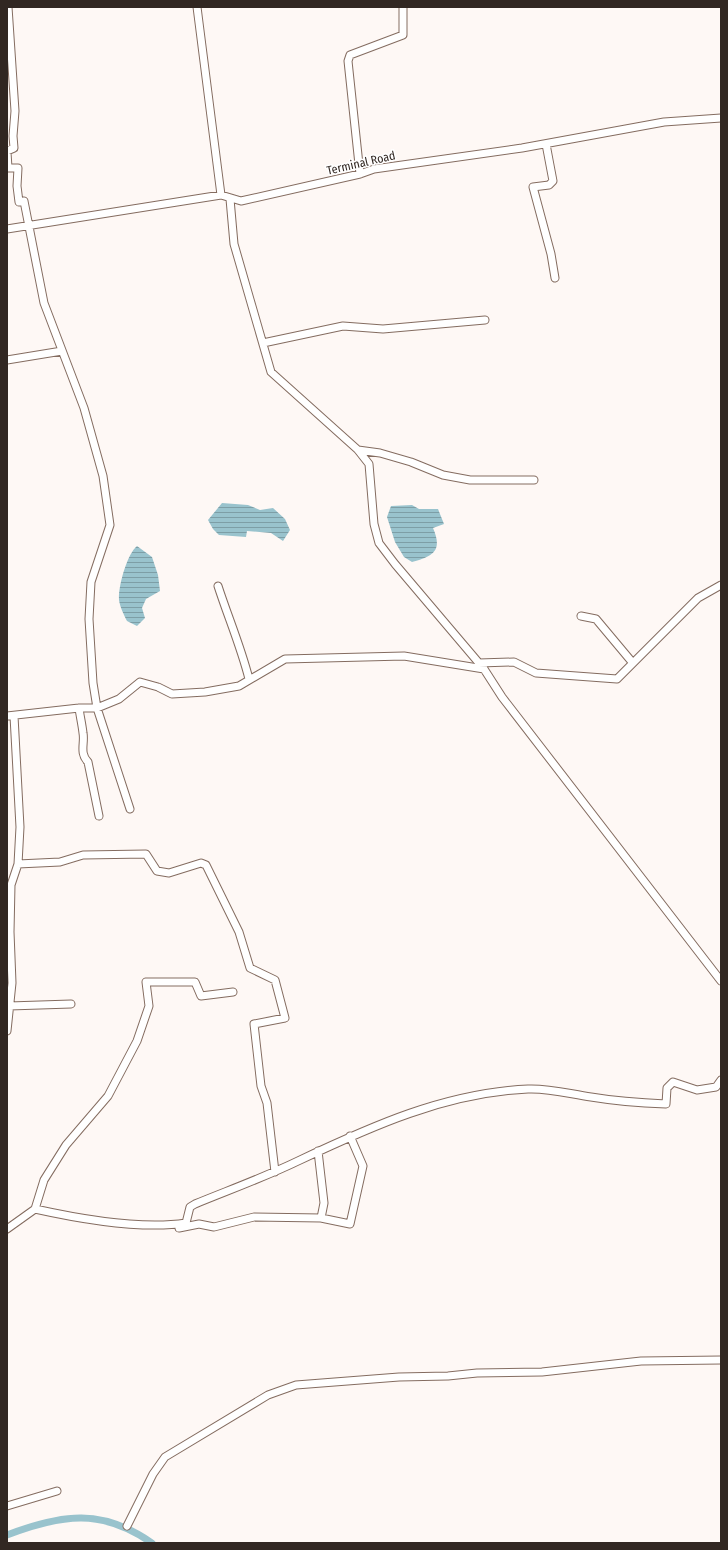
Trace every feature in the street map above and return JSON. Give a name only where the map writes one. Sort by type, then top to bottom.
[{"type":"street","points":[[8,7],[15,111],[13,136],[14,148],[7,152],[8,168],[18,168],[17,186],[19,202],[24,201],[44,303],[84,408],[103,476],[110,525],[96,564],[90,596],[89,619],[91,655],[97,708],[130,809]]},
{"type":"street","points":[[7,229],[221,195],[197,7]]},
{"type":"street","points":[[360,174],[348,61],[350,55],[403,35],[403,7]]},
{"type":"street","points":[[7,112],[15,111]]},
{"type":"street","name":"Terminal Road","points":[[221,195],[230,199],[241,201],[360,174],[374,169],[546,144],[664,122],[721,118]]},
{"type":"street","points":[[546,144],[552,181],[549,185],[533,188],[551,254],[555,278]]},
{"type":"street","points":[[230,199],[234,244],[271,372],[358,450],[369,464],[374,524],[379,543],[395,564],[482,666],[502,697],[721,981]]},
{"type":"street","points":[[263,343],[343,326],[383,329],[485,320]]},
{"type":"street","points":[[7,360],[62,351]]},
{"type":"street","points":[[358,450],[380,453],[412,462],[443,475],[470,480],[534,480]]},
{"type":"street","points":[[7,1031],[12,983],[10,897],[11,885],[18,864],[20,827],[11,716],[79,708],[97,708],[119,699],[140,682],[158,687],[172,694],[206,692],[239,686],[285,659],[404,656],[482,666],[514,662],[536,673],[617,679],[632,662],[698,598],[721,585]]},
{"type":"street","points":[[218,586],[231,626],[242,652],[249,679]]},
{"type":"street","points":[[581,616],[596,619],[632,662]]},
{"type":"street","points":[[79,708],[84,734],[83,750],[85,759],[88,762],[99,816]]},
{"type":"street","points":[[18,864],[60,862],[83,855],[119,853],[146,854],[157,870],[169,873],[201,863],[206,865],[239,932],[250,968],[275,980],[285,1018],[254,1024],[261,1086],[267,1103],[275,1172]]},
{"type":"street","points":[[7,1229],[35,1209],[48,1174],[66,1145],[108,1096],[137,1041],[149,1006],[146,982],[195,982],[201,996],[233,992]]},
{"type":"street","points":[[10,1006],[71,1004]]},
{"type":"street","points":[[35,1209],[93,1220],[128,1224],[186,1223],[190,1207],[195,1204],[275,1172],[350,1136],[401,1115],[458,1098],[528,1089],[558,1091],[591,1097],[666,1104],[668,1088],[673,1082],[697,1090],[716,1087],[721,1080]]},
{"type":"street","points":[[177,1224],[178,1228],[199,1224],[214,1227],[254,1217],[321,1218],[350,1224],[363,1166],[350,1136]]},
{"type":"street","points":[[318,1151],[324,1203],[321,1218]]},
{"type":"street","points":[[127,1526],[153,1474],[165,1457],[268,1395],[296,1385],[399,1377],[448,1376],[477,1373],[542,1372],[641,1361],[721,1360]]},
{"type":"street","points":[[7,1506],[57,1490]]},
{"type":"water","points":[[222,503],[248,505],[260,510],[273,508],[285,519],[290,530],[283,541],[271,533],[247,531],[246,537],[219,535],[213,529],[208,520]]},
{"type":"water","points":[[412,505],[419,509],[438,509],[444,524],[433,528],[437,542],[431,555],[412,562],[404,557],[395,542],[387,517],[391,506]]},
{"type":"water","points":[[137,546],[152,557],[158,575],[160,591],[146,599],[142,608],[145,618],[137,626],[127,621],[121,608],[119,594],[127,563],[133,550]]},
{"type":"waterway","points":[[7,1535],[46,1522],[81,1518],[116,1524],[134,1532],[152,1543]]}]
